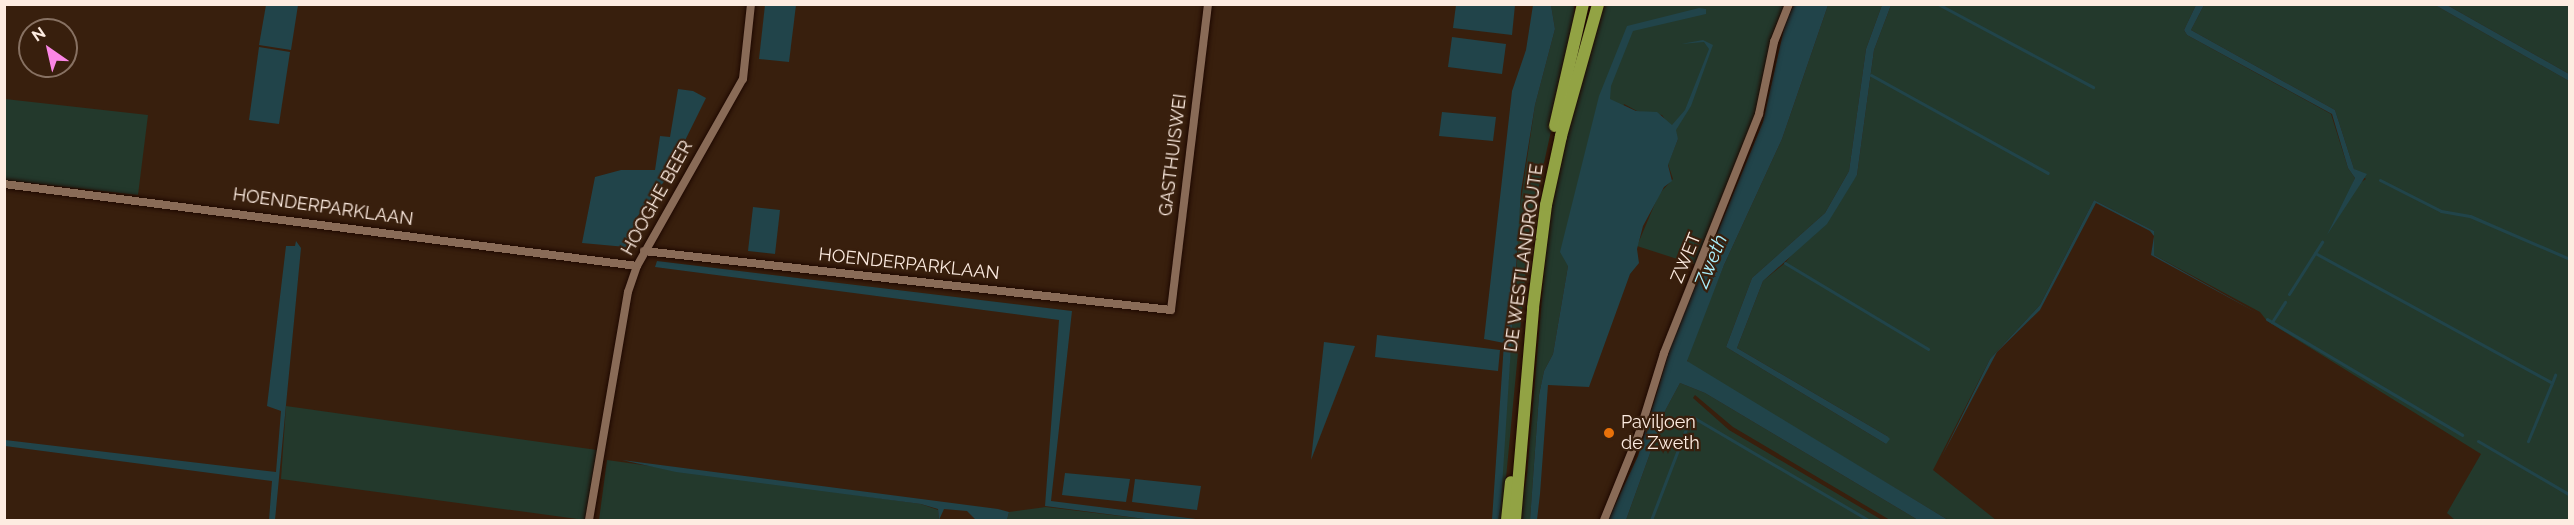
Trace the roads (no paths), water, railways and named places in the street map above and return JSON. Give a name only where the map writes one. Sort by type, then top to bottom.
[{"type":"main road","name":"DE WESTLANDROUTE","points":[[1507,520],[1534,231],[1583,4]]},
{"type":"main road","name":"DE WESTLANDROUTE","points":[[1515,520],[1533,309],[1546,205],[1561,136],[1598,4]]},
{"type":"street","name":"HOOGHE BEER","points":[[589,520],[628,292],[644,251],[743,79],[752,4]]},
{"type":"street","name":"GASTHUISWEI","points":[[1171,310],[1208,4]]},
{"type":"street","name":"ZWET","points":[[1604,520],[1639,434],[1664,353],[1759,114],[1774,42],[1789,4]]},
{"type":"street","name":"HOENDERPARKLAAN","points":[[4,184],[637,266]]},
{"type":"street","name":"HOENDERPARKLAAN","points":[[644,251],[1171,310]]},
{"type":"water","points":[[266,5],[298,5],[291,50],[259,45]]},
{"type":"water","points":[[765,5],[796,5],[789,62],[759,59]]},
{"type":"water","points":[[1456,5],[1515,5],[1512,35],[1453,28]]},
{"type":"water","points":[[1533,5],[1551,5],[1555,29],[1535,105],[1521,191],[1501,503],[1498,520],[1492,520],[1504,343],[1484,339],[1512,91],[1526,50]]},
{"type":"water","name":"Zweth","points":[[1794,5],[1828,5],[1782,139],[1724,265],[1687,361],[1948,520],[1918,520],[1705,393],[1680,383],[1666,409],[1626,520],[1608,520],[1638,456],[1671,345],[1763,122],[1786,20]]},
{"type":"water","points":[[1882,5],[1891,5],[1874,50],[1857,175],[1827,224],[1763,281],[1737,348],[1887,436],[1890,439],[1886,444],[1726,347],[1752,278],[1825,213],[1849,171],[1866,49]]},
{"type":"water","points":[[2196,5],[2204,5],[2191,30],[2335,110],[2354,169],[2367,174],[2327,235],[2355,178],[2348,168],[2332,114],[2187,35],[2184,30]]},
{"type":"water","points":[[2435,5],[2447,5],[2569,74],[2569,81]]},
{"type":"water","points":[[1699,8],[1706,9],[1706,14],[1633,31],[1611,86],[1610,99],[1636,111],[1657,112],[1672,125],[1685,110],[1709,49],[1704,42],[1681,44],[1703,40],[1713,45],[1691,106],[1676,130],[1678,139],[1668,165],[1672,181],[1664,187],[1643,226],[1637,249],[1639,263],[1630,274],[1589,387],[1548,385],[1537,520],[1530,520],[1539,395],[1544,371],[1553,354],[1568,266],[1560,252],[1599,96],[1627,26]]},
{"type":"water","points":[[1452,37],[1506,44],[1502,74],[1448,67]]},
{"type":"water","points":[[259,47],[290,52],[279,124],[249,120]]},
{"type":"water","points":[[678,89],[693,91],[706,98],[666,179],[637,217],[626,247],[582,243],[595,177],[621,170],[655,170],[660,136],[670,137]]},
{"type":"water","points":[[1442,112],[1496,117],[1493,141],[1439,136]]},
{"type":"water","points":[[2094,200],[2154,231],[2154,236],[2150,231],[2096,203],[2040,310],[1997,352],[1942,456],[1990,359],[2040,305]]},
{"type":"water","points":[[753,207],[780,210],[775,254],[748,251]]},
{"type":"water","points":[[2154,236],[2154,255],[2259,314],[2151,255]]},
{"type":"water","points":[[296,241],[301,248],[275,520],[269,520],[272,481],[5,446],[5,440],[276,472],[281,411],[267,406],[286,246],[295,246]]},
{"type":"water","points":[[657,261],[1072,311],[1051,501],[1204,520],[1153,520],[1045,506],[1059,320],[655,267]]},
{"type":"water","points":[[1377,335],[1500,350],[1498,371],[1375,357]]},
{"type":"water","points":[[1324,342],[1355,346],[1311,460]]},
{"type":"water","points":[[622,460],[1009,512],[1007,520],[976,520],[967,511],[944,509],[939,520],[938,509],[921,504],[676,472]]},
{"type":"water","points":[[1065,473],[1130,479],[1126,502],[1062,495]]},
{"type":"water","points":[[1135,479],[1201,486],[1197,510],[1132,502]]},
{"type":"waterway","points":[[1938,4],[2093,87]]},
{"type":"waterway","points":[[1871,75],[2048,173]]},
{"type":"waterway","points":[[2380,180],[2441,211],[2470,216],[2570,259]]},
{"type":"waterway","points":[[2289,294],[2322,242]]},
{"type":"waterway","points":[[2315,253],[2552,383],[2528,441]]},
{"type":"waterway","points":[[1785,263],[1928,349]]},
{"type":"waterway","points":[[2272,322],[2285,302]]},
{"type":"waterway","points":[[2267,319],[2462,435]]},
{"type":"waterway","points":[[2552,383],[2555,375]]},
{"type":"waterway","points":[[1651,520],[1691,416],[1868,520]]},
{"type":"waterway","points":[[2478,441],[2570,495]]},
{"type":"place","name":"Paviljoen de Zweth","points":[[1609,433]]}]
